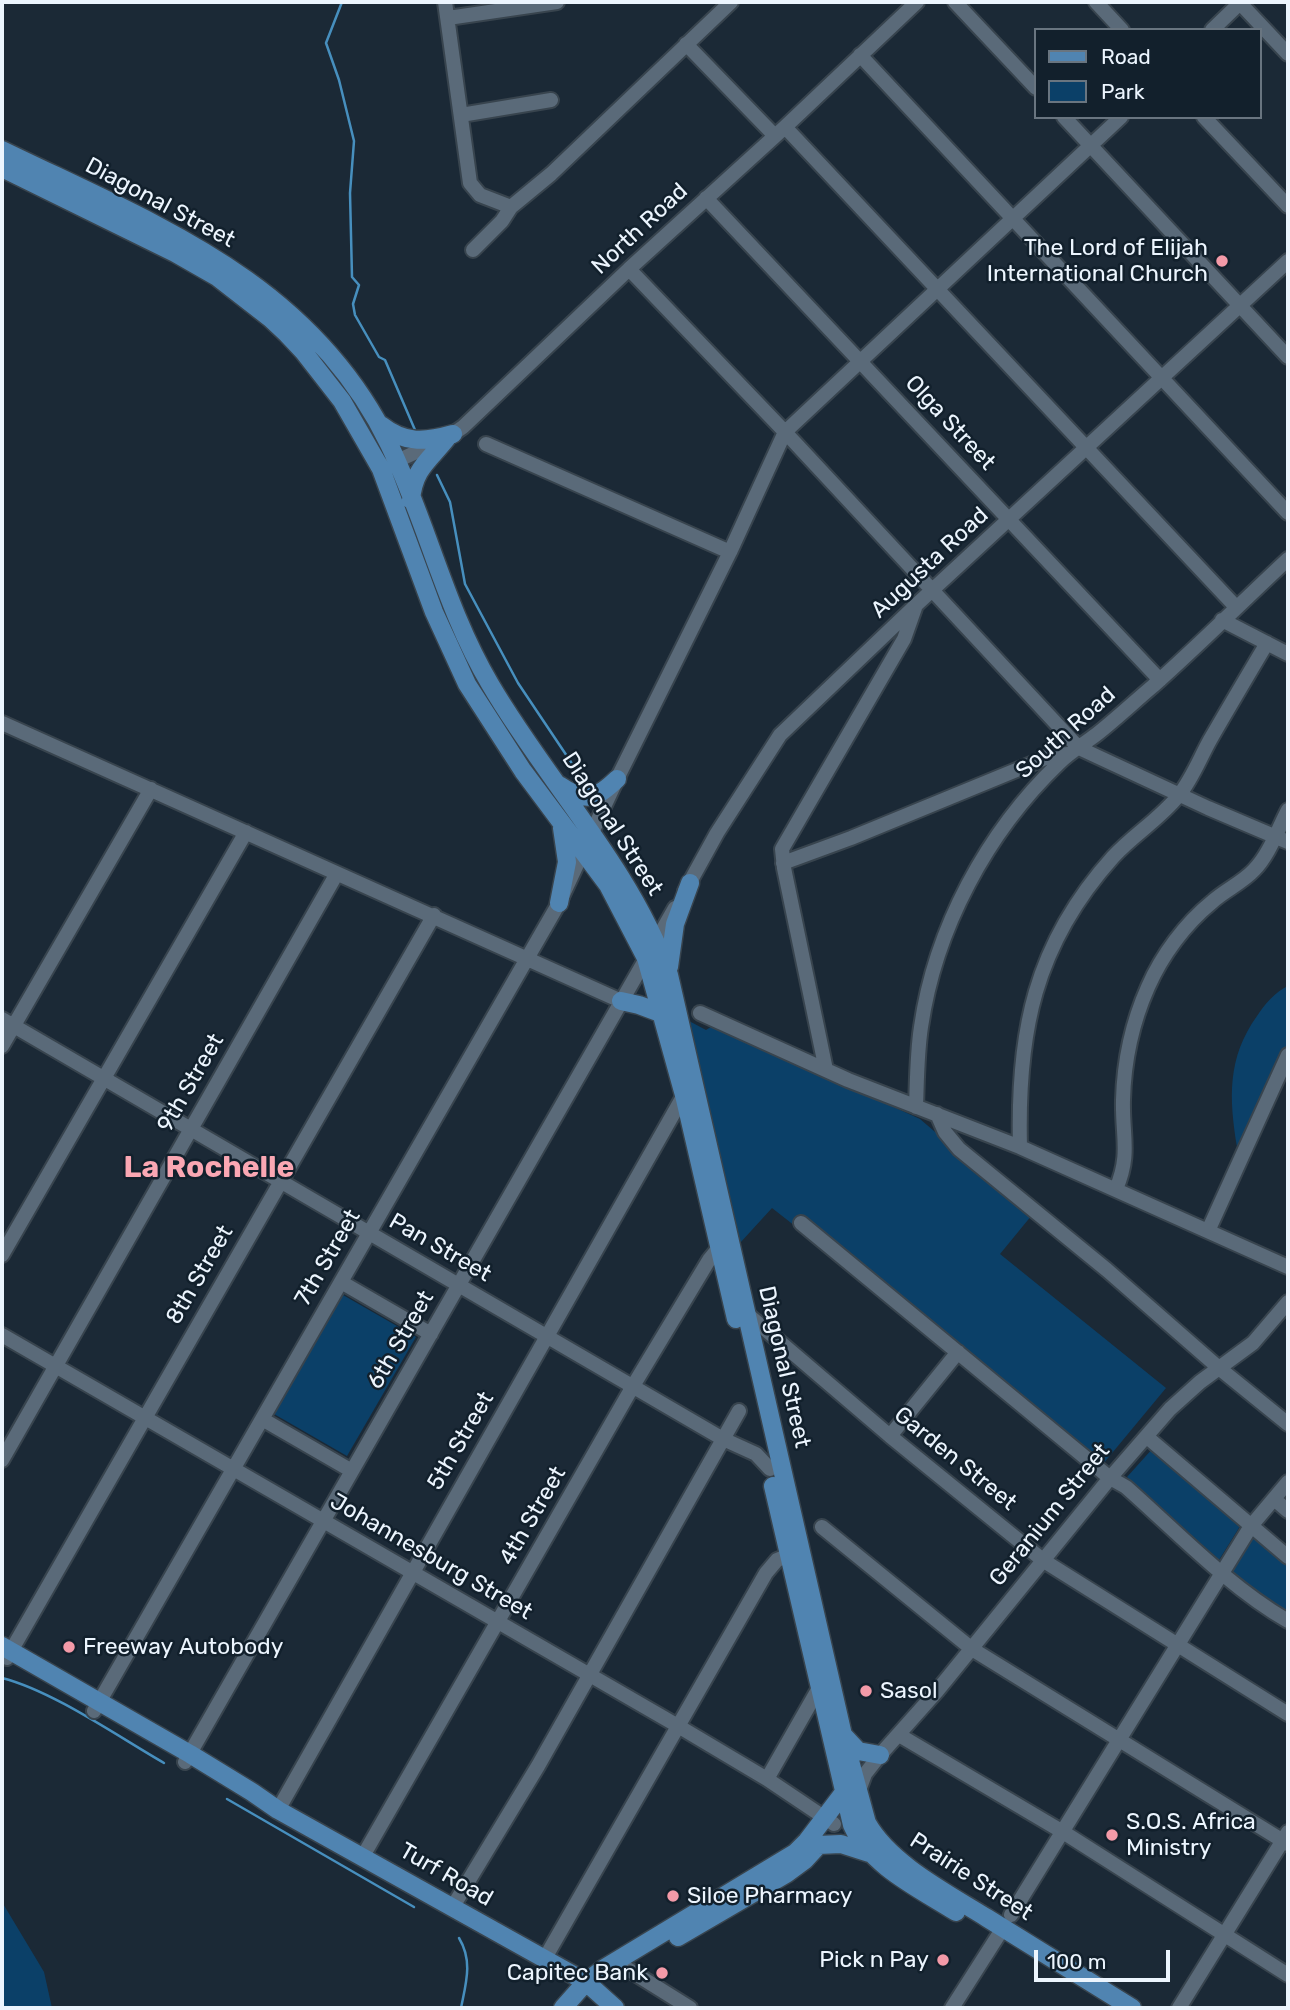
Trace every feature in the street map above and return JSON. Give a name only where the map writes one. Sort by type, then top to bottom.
[{"type":"main road","name":"Diagonal Street","points":[[2,150],[197,245],[246,277],[287,310],[326,351],[356,389],[376,421],[433,612],[462,672],[490,722],[608,885],[646,958],[724,1246],[746,1313],[819,1688],[853,1789]]},
{"type":"main road","name":"Diagonal Street","points":[[2,168],[193,263],[271,319],[303,351],[342,401],[411,500],[470,647],[500,701],[626,883],[656,941],[669,975],[770,1469],[843,1735],[853,1789]]},
{"type":"main road","points":[[376,421],[399,437],[414,441],[450,436]]},
{"type":"main road","points":[[411,500],[412,486],[419,470],[450,436]]},
{"type":"main road","points":[[557,783],[577,796],[591,798],[605,791],[617,779]]},
{"type":"main road","points":[[559,903],[567,862],[566,841],[560,820]]},
{"type":"main road","points":[[669,975],[675,924],[690,883]]},
{"type":"main road","points":[[621,1002],[663,1014]]},
{"type":"main road","name":"Turf Road","points":[[5,1653],[278,1811],[545,1958],[590,1985],[615,2008]]},
{"type":"main road","points":[[843,1735],[858,1751],[880,1755]]},
{"type":"main road","name":"Geranium Street","points":[[590,1985],[611,1977],[786,1874],[805,1860],[853,1789]]},
{"type":"main road","name":"Prairie Street","points":[[853,1789],[854,1830],[872,1854],[928,1895],[1004,1927],[1111,2008]]},
{"type":"main road","name":"Prairie Street","points":[[853,1789],[867,1823],[889,1852],[1132,2008]]},
{"type":"main road","name":"Geranium Street","points":[[590,1985],[603,1969],[788,1858],[830,1820]]},
{"type":"main road","points":[[818,1844],[841,1844],[872,1854]]},
{"type":"main road","points":[[563,2008],[590,1985]]},
{"type":"main road","points":[[578,2008],[590,1985]]},
{"type":"street","points":[[445,2],[468,173],[473,189],[480,195],[511,207]]},
{"type":"street","points":[[448,19],[557,2]]},
{"type":"street","points":[[473,250],[502,221],[511,207],[551,174],[731,2]]},
{"type":"street","name":"North Road","points":[[388,465],[450,436],[525,370],[629,269],[917,2]]},
{"type":"street","points":[[955,2],[1034,86]]},
{"type":"street","points":[[1096,2],[1120,28]]},
{"type":"street","points":[[1215,28],[1240,2],[1288,54]]},
{"type":"street","points":[[686,44],[780,131],[936,289],[1236,607]]},
{"type":"street","points":[[860,55],[1288,513]]},
{"type":"street","points":[[461,115],[551,100]]},
{"type":"street","points":[[1066,119],[1288,357]]},
{"type":"street","points":[[785,432],[1119,119]]},
{"type":"street","points":[[1206,119],[1288,206]]},
{"type":"street","name":"Olga Street","points":[[706,198],[1160,680]]},
{"type":"street","name":"Augusta Road","points":[[656,941],[717,833],[780,735],[915,606],[1088,449],[1288,261]]},
{"type":"street","points":[[629,269],[785,432],[1075,751],[1288,842]]},
{"type":"street","name":"7th Street","points":[[97,1706],[559,903],[617,779],[730,552],[785,432]]},
{"type":"street","points":[[486,444],[730,552]]},
{"type":"street","name":"South Road","points":[[916,1107],[921,1027],[933,975],[958,907],[978,867],[1001,831],[1030,794],[1075,751],[1160,680],[1288,559]]},
{"type":"street","points":[[826,1070],[782,849],[904,639],[915,606]]},
{"type":"street","points":[[1222,620],[1288,654]]},
{"type":"street","points":[[1020,1147],[1019,1106],[1024,1045],[1035,989],[1048,958],[1090,885],[1119,851],[1180,795],[1267,643]]},
{"type":"street","points":[[2,723],[336,875],[434,915],[621,1002]]},
{"type":"street","points":[[783,863],[1031,764],[1075,751]]},
{"type":"street","points":[[2,1046],[8,1023],[151,789]]},
{"type":"street","points":[[1116,1189],[1125,1162],[1125,1062],[1134,1022],[1148,987],[1159,965],[1192,921],[1212,901],[1256,868],[1288,810]]},
{"type":"street","points":[[2,1255],[246,832]]},
{"type":"street","name":"9th Street","points":[[2,1460],[336,875]]},
{"type":"street","name":"8th Street","points":[[5,1653],[145,1418],[434,915]]},
{"type":"street","name":"6th Street","points":[[187,1758],[656,941]]},
{"type":"street","points":[[700,1013],[826,1070],[1020,1147],[1288,1267]]},
{"type":"street","name":"Pan Street","points":[[8,1023],[723,1438],[756,1454],[770,1469]]},
{"type":"street","points":[[1208,1231],[1288,1055]]},
{"type":"street","name":"5th Street","points":[[278,1811],[684,1095]]},
{"type":"street","points":[[937,1114],[944,1132],[959,1149],[1288,1424]]},
{"type":"street","points":[[802,1223],[1110,1478],[1126,1487],[1223,1573],[1288,1621]]},
{"type":"street","name":"4th Street","points":[[363,1856],[633,1386],[724,1246]]},
{"type":"street","points":[[341,1282],[430,1334]]},
{"type":"street","name":"Geranium Street","points":[[853,1789],[1176,1402],[1253,1343],[1288,1302]]},
{"type":"street","name":"Garden Street","points":[[746,1313],[890,1436],[1044,1561],[1288,1714]]},
{"type":"street","name":"Johannesburg Street","points":[[2,1335],[678,1726],[830,1820]]},
{"type":"street","points":[[890,1436],[958,1352]]},
{"type":"street","points":[[452,1908],[538,1766],[739,1411]]},
{"type":"street","points":[[262,1419],[352,1471]]},
{"type":"street","points":[[1147,1437],[1288,1557]]},
{"type":"street","points":[[952,2008],[1251,1526],[1288,1482]]},
{"type":"street","points":[[1274,1499],[1288,1511]]},
{"type":"street","points":[[822,1527],[972,1648],[1286,1838],[1180,2008]]},
{"type":"street","points":[[545,1958],[766,1573],[791,1548]]},
{"type":"street","points":[[767,1779],[819,1688]]},
{"type":"street","points":[[900,1735],[1062,1832],[1288,1975]]},
{"type":"street","points":[[626,1968],[690,2008]]},
{"type":"green space","points":[[1288,986],[1288,1046],[1242,1148],[1237,1147],[1232,1095],[1235,1063],[1240,1047],[1263,1007]]},
{"type":"green space","points":[[689,1021],[706,1030],[714,1025],[920,1119],[1032,1215],[1000,1254],[1166,1388],[1103,1464],[805,1217],[795,1226],[772,1208],[740,1243]]},
{"type":"green space","points":[[343,1295],[416,1337],[347,1456],[274,1414]]},
{"type":"green space","points":[[1154,1447],[1242,1523],[1219,1560],[1127,1477]]},
{"type":"green space","points":[[1254,1532],[1288,1560],[1288,1613],[1252,1591],[1231,1572]]},
{"type":"green space","points":[[2,1902],[44,1972],[52,2008],[2,2008]]},
{"type":"waterway","points":[[342,2],[326,43],[339,80],[354,141],[350,193],[352,277],[359,285],[353,304],[355,315],[379,357],[385,360],[415,430]]},
{"type":"waterway","points":[[437,475],[450,502],[465,584],[518,683],[587,786]]},
{"type":"waterway","points":[[2,1678],[63,1703],[164,1763]]},
{"type":"waterway","points":[[227,1799],[414,1907]]},
{"type":"waterway","points":[[459,1938],[467,1964],[461,2008]]},
{"type":"place","name":"The Lord of Elijah International Church","points":[[1222,261]]},
{"type":"place","name":"Freeway Autobody","points":[[69,1647]]},
{"type":"place","name":"Sasol","points":[[866,1691]]},
{"type":"place","name":"S.O.S. Africa Ministry","points":[[1112,1835]]},
{"type":"place","name":"Siloe Pharmacy","points":[[673,1896]]},
{"type":"place","name":"Pick n Pay","points":[[943,1960]]},
{"type":"place","name":"Capitec Bank","points":[[662,1973]]},
{"type":"district","name":"La Rochelle","points":[[209,1168]]}]
